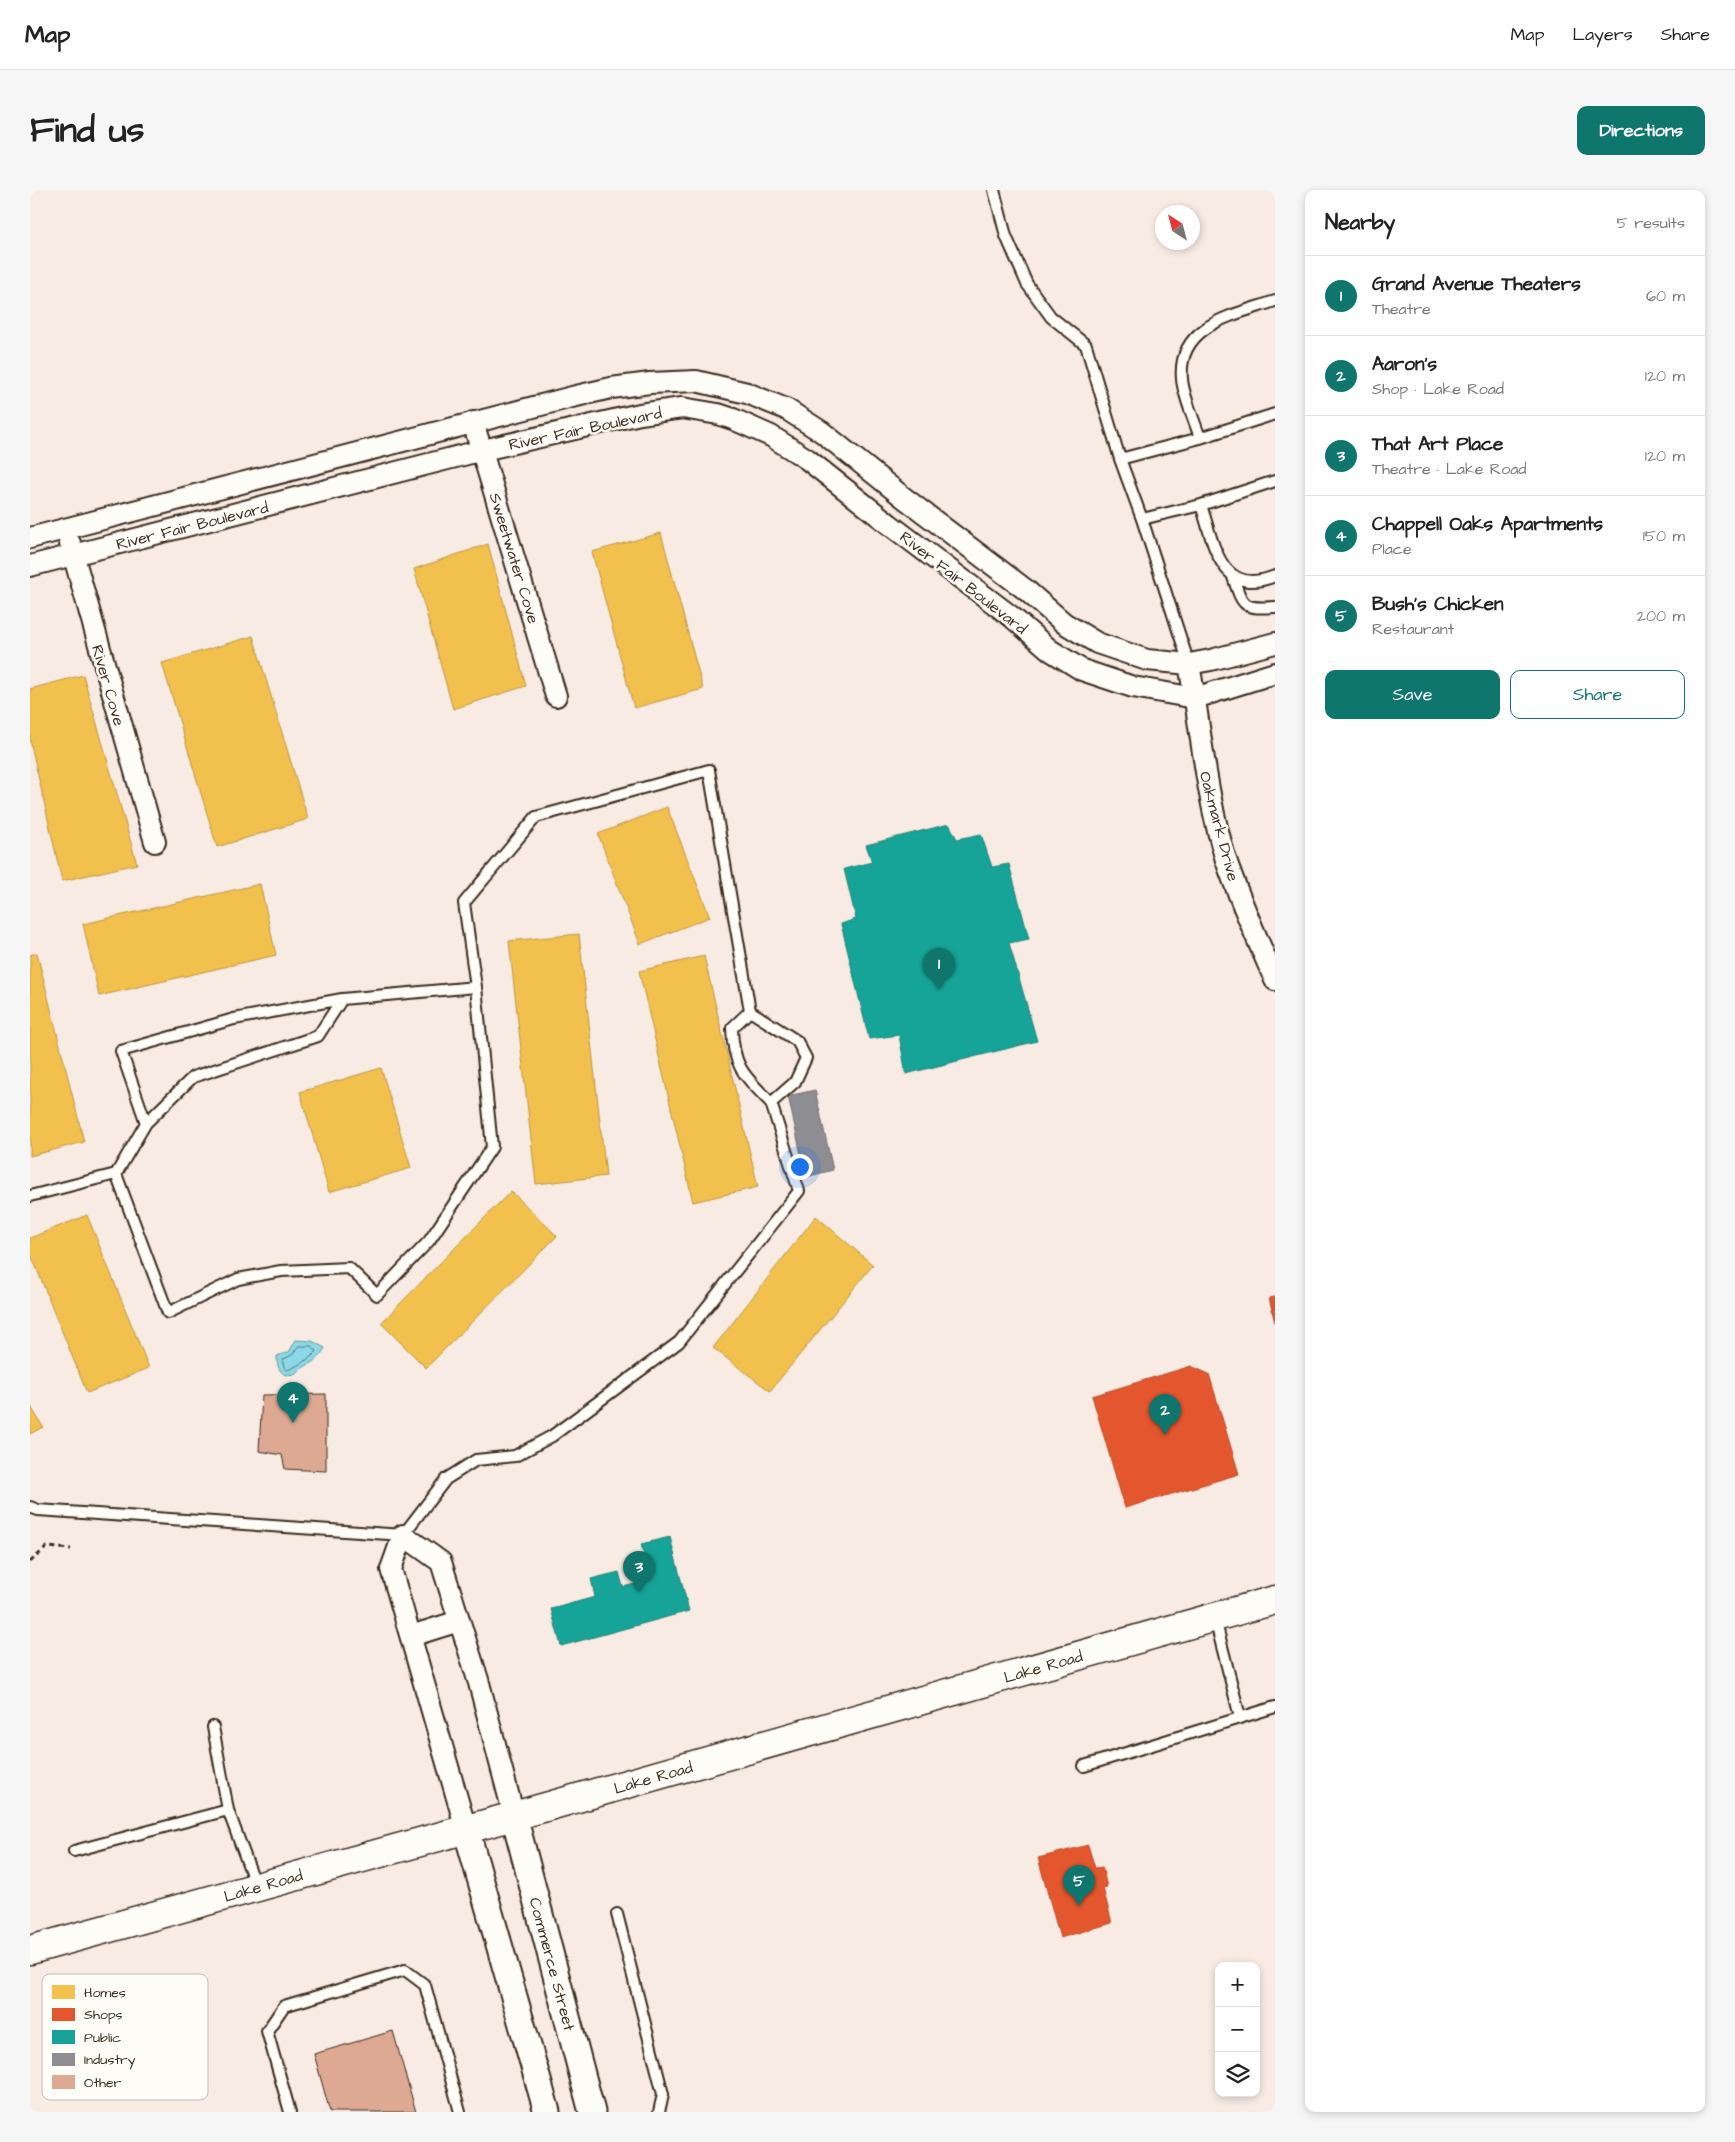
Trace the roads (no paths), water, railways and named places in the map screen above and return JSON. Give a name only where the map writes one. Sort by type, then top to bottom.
[{"type":"main road","name":"Lake Road","points":[[30,1950],[514,1816],[1275,1600]]},
{"type":"street","name":"River Fair Boulevard","points":[[30,538],[473,422],[611,388],[650,383],[696,381],[747,393],[786,409],[822,432],[903,497],[1026,590],[1064,623],[1097,643],[1147,660],[1189,664],[1275,643]]},
{"type":"street","points":[[718,414],[729,389]]},
{"type":"street","name":"River Fair Boulevard","points":[[30,566],[483,450],[662,410],[682,408],[718,414],[771,436],[807,458],[889,524],[1012,617],[1050,650],[1082,670],[1133,687],[1195,698],[1275,673]]},
{"type":"street","name":"Sweetwater Cove","points":[[473,422],[556,696]]},
{"type":"street","name":"River Cove","points":[[67,528],[72,556],[155,842]]},
{"type":"street","name":"Oakmark Drive","points":[[1189,664],[1203,758],[1226,859],[1243,907],[1275,980]]},
{"type":"street","points":[[514,1816],[479,1683],[441,1562],[403,1535],[391,1569],[547,2112]]},
{"type":"street","points":[[411,1636],[459,1621]]},
{"type":"street","name":"Commerce Street","points":[[514,1816],[592,2112]]},
{"type":"lane","points":[[994,190],[1006,236],[1027,284],[1051,317],[1086,345],[1120,459],[1142,519],[1189,664]]},
{"type":"lane","points":[[1200,438],[1182,379],[1185,352],[1192,341],[1210,324],[1275,301]]},
{"type":"lane","points":[[1252,421],[1260,412],[1275,407]]},
{"type":"lane","points":[[1120,459],[1200,438],[1275,414]]},
{"type":"lane","points":[[1142,519],[1201,505],[1275,481]]},
{"type":"lane","points":[[1201,505],[1218,555],[1226,571],[1233,577],[1256,582],[1275,576]]},
{"type":"lane","points":[[1233,577],[1240,596],[1247,606],[1255,609],[1275,607]]},
{"type":"lane","points":[[116,1174],[168,1314],[238,1278],[280,1271],[349,1268],[377,1295],[429,1241],[492,1147],[476,987],[464,902],[536,817],[709,770],[750,1011],[797,1041],[806,1058],[795,1082],[771,1103]]},
{"type":"lane","points":[[146,1123],[121,1051],[234,1019],[342,999],[476,987]]},
{"type":"lane","points":[[30,1196],[116,1174],[146,1123],[193,1077],[318,1036],[342,999]]},
{"type":"lane","points":[[30,1507],[38,1510],[403,1535],[446,1479],[476,1460],[514,1456],[552,1436],[679,1342],[799,1191],[771,1103],[743,1074],[733,1048],[732,1028],[750,1011]]},
{"type":"lane","points":[[1214,1617],[1240,1717]]},
{"type":"lane","points":[[1084,1766],[1275,1707]]},
{"type":"lane","points":[[213,1726],[228,1810],[256,1886]]},
{"type":"lane","points":[[74,1852],[228,1810]]},
{"type":"lane","points":[[617,1914],[663,2094],[658,2112]]},
{"type":"lane","points":[[290,2112],[267,2031],[284,2006],[405,1970],[425,1985],[460,2112]]},
{"type":"water","points":[[296,1340],[312,1341],[325,1348],[315,1361],[295,1374],[285,1375],[278,1367],[277,1356],[289,1352]]},
{"type":"place","name":"Grand Avenue Theaters","points":[[939,989]]},
{"type":"place","name":"Chappell Oaks Apartments","points":[[293,1423]]},
{"type":"place","name":"Aaron's","points":[[1165,1435]]},
{"type":"place","name":"That Art Place","points":[[639,1592]]},
{"type":"place","name":"Bush's Chicken","points":[[1079,1906]]}]
